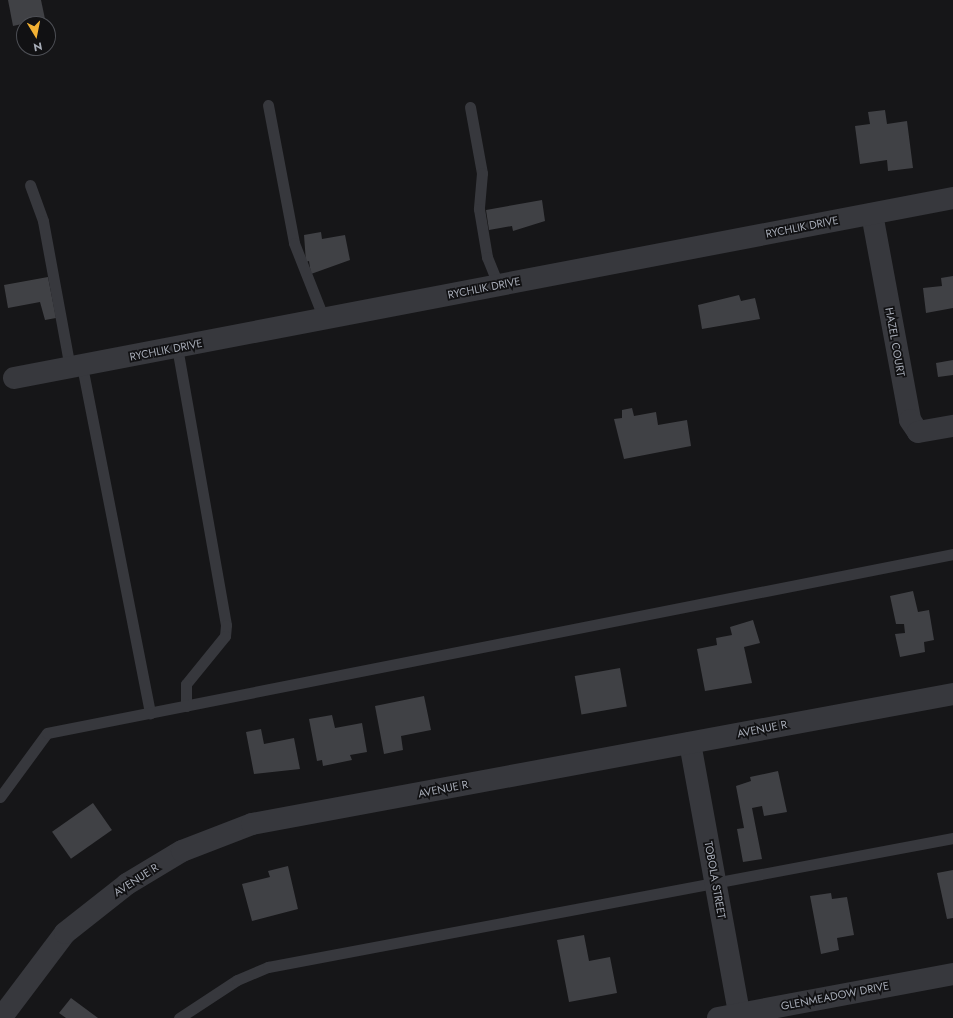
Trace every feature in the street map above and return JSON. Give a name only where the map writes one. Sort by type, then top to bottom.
[{"type":"street","name":"RYCHLIK DRIVE","points":[[14,378],[953,198]]},
{"type":"street","name":"HAZEL COURT","points":[[872,214],[910,420],[918,432],[953,426]]},
{"type":"street","name":"AVENUE R","points":[[1,1018],[65,933],[128,884],[182,851],[252,824],[953,694]]},
{"type":"street","name":"TOBOLA STREET","points":[[690,742],[739,1016]]},
{"type":"street","name":"GLENMEADOW DRIVE","points":[[718,1018],[739,1016],[953,974]]},
{"type":"lane","points":[[268,105],[294,243],[324,319]]},
{"type":"lane","points":[[470,107],[481,167],[479,210],[487,257],[499,286]]},
{"type":"lane","points":[[30,185],[43,221],[76,367],[150,713]]},
{"type":"lane","points":[[177,347],[226,625],[225,636],[186,684],[186,706]]},
{"type":"lane","points":[[0,797],[47,733],[953,554]]},
{"type":"lane","points":[[179,1018],[237,980],[268,967],[715,881],[953,838]]},
{"type":"building","points":[[8,0],[41,0],[44,16],[16,16],[16,25],[13,26]]},
{"type":"building","points":[[885,110],[887,124],[907,121],[913,168],[888,171],[887,160],[860,164],[855,126],[870,124],[868,112]]},
{"type":"building","points":[[542,200],[545,221],[513,231],[512,226],[489,230],[486,210]]},
{"type":"building","points":[[321,232],[322,239],[345,235],[350,260],[311,274],[309,261],[306,262],[304,235]]},
{"type":"building","points":[[953,276],[953,308],[926,313],[923,288],[942,286],[941,278]]},
{"type":"building","points":[[48,277],[56,318],[45,320],[40,302],[8,308],[4,285]]},
{"type":"building","points":[[739,295],[741,301],[755,298],[760,319],[702,329],[698,305]]},
{"type":"building","points":[[953,360],[953,375],[938,377],[936,363]]},
{"type":"building","points":[[632,408],[634,416],[656,412],[658,425],[687,420],[691,446],[624,459],[614,419],[622,418],[622,410]]},
{"type":"building","points":[[913,591],[918,612],[929,610],[934,640],[924,642],[925,652],[900,657],[895,634],[905,633],[904,624],[896,624],[890,596]]},
{"type":"building","points":[[753,620],[760,643],[744,647],[752,683],[705,691],[697,649],[717,645],[716,638],[732,635],[730,627]]},
{"type":"building","points":[[620,668],[627,706],[581,714],[575,676]]},
{"type":"building","points":[[424,696],[431,730],[401,736],[403,750],[384,754],[375,706]]},
{"type":"building","points":[[332,715],[335,728],[362,723],[367,752],[350,755],[352,760],[323,766],[322,760],[317,761],[309,719]]},
{"type":"building","points":[[261,729],[264,744],[294,738],[300,769],[254,774],[246,732]]},
{"type":"building","points":[[778,771],[787,812],[764,816],[762,806],[752,808],[762,859],[743,862],[737,829],[744,828],[736,786],[751,781],[750,777]]},
{"type":"building","points":[[93,803],[112,830],[71,859],[52,832]]},
{"type":"building","points":[[288,866],[298,909],[252,921],[242,884],[270,877],[268,871]]},
{"type":"building","points":[[953,870],[953,918],[947,919],[937,873]]},
{"type":"building","points":[[831,893],[832,899],[847,897],[854,935],[837,938],[839,950],[821,954],[810,896]]},
{"type":"building","points":[[584,935],[589,961],[610,957],[617,993],[569,1002],[557,940]]},
{"type":"building","points":[[71,998],[98,1018],[66,1018],[59,1013]]}]
